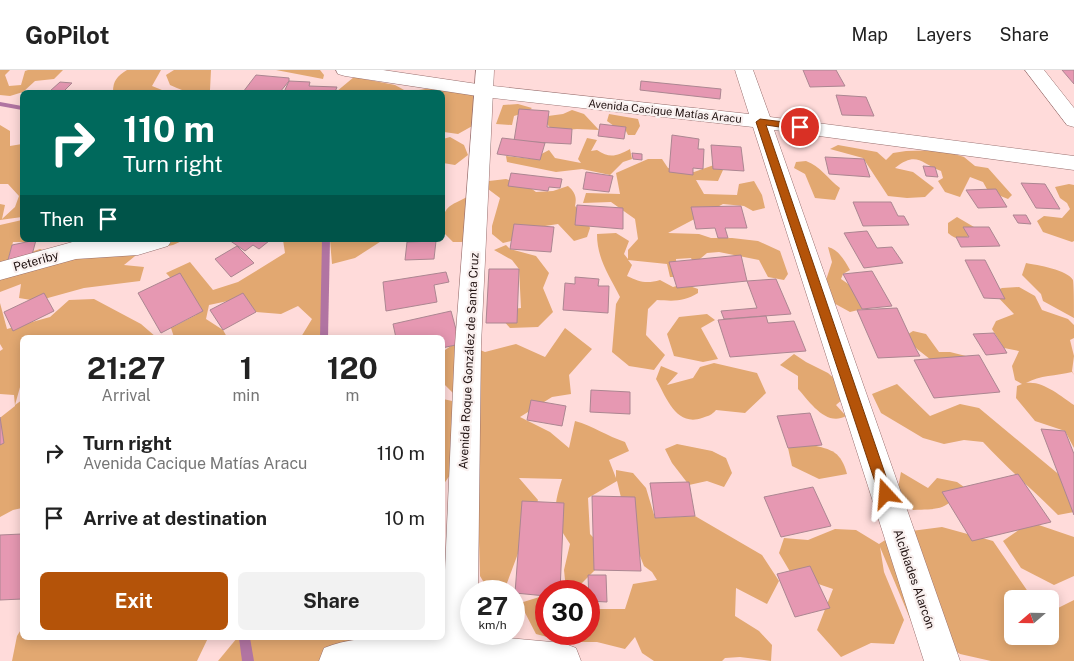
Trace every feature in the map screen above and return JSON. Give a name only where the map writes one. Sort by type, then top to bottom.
[{"type":"street","name":"Avenida Cacique Matías Aracu","points":[[345,70],[484,81],[760,122],[1074,163]]},
{"type":"street","name":"Alcibíades Alarcón","points":[[744,70],[942,661]]},
{"type":"street","points":[[1034,70],[1074,121]]},
{"type":"street","name":"Avenida Roque González de Santa Cruz","points":[[452,650],[460,622],[468,345],[484,81]]},
{"type":"street","name":"Peteriby","points":[[0,271],[76,250],[138,246],[153,242]]},
{"type":"street","points":[[337,661],[360,656],[452,650],[563,661]]},
{"type":"shaded area","points":[[0,70],[10,70],[5,75],[9,86],[21,85],[25,71],[28,70],[63,70],[54,79],[35,81],[25,90],[20,90],[20,93],[10,96],[0,95]]},
{"type":"shaded area","points":[[127,70],[161,70],[152,86],[162,90],[113,90],[116,79]]},
{"type":"shaded area","points":[[174,70],[211,70],[210,90],[182,90],[170,85],[166,75]]},
{"type":"shaded area","points":[[276,70],[320,70],[324,75],[323,79]]},
{"type":"shaded area","points":[[354,77],[395,85],[404,90],[338,90]]},
{"type":"shaded area","points":[[432,88],[444,90],[419,90]]},
{"type":"shaded area","points":[[445,90],[484,97],[492,115],[458,134],[445,132]]},
{"type":"shaded area","points":[[518,104],[532,108],[527,112],[514,116],[512,125],[496,124],[503,105]]},
{"type":"shaded area","points":[[572,110],[584,114],[599,130],[553,131],[547,124],[548,116],[563,114]]},
{"type":"shaded area","points":[[609,114],[638,119],[640,126],[635,135],[628,135],[625,129],[614,126],[607,121]]},
{"type":"shaded area","points":[[0,125],[10,131],[10,146],[20,144],[20,217],[0,220],[0,204],[5,205],[2,219],[15,207],[19,196],[8,184],[0,184]]},
{"type":"shaded area","points":[[450,137],[464,145],[468,155],[455,165],[445,163],[445,138]]},
{"type":"shaded area","points":[[587,138],[597,140],[591,151],[597,150],[606,155],[614,156],[630,149],[632,159],[623,162],[610,175],[582,169],[556,172],[507,162],[506,156],[532,159],[549,150],[555,158],[581,163],[578,159]]},
{"type":"shaded area","points":[[838,145],[877,152],[886,160],[893,153],[942,150],[964,157],[975,166],[988,168],[1012,195],[1008,199],[988,191],[983,182],[970,177],[960,197],[945,192],[938,181],[943,178],[941,171],[914,159],[902,163],[895,168],[913,172],[934,188],[925,197],[888,196],[863,158],[830,149]]},
{"type":"shaded area","points":[[648,159],[662,159],[668,168],[694,172],[714,165],[723,170],[718,181],[696,180],[704,194],[737,195],[739,184],[754,181],[762,195],[765,208],[753,211],[744,206],[723,204],[668,233],[699,234],[711,238],[758,241],[780,251],[788,274],[784,280],[768,277],[759,260],[719,252],[707,253],[694,264],[691,258],[676,259],[677,277],[670,277],[667,264],[628,260],[632,265],[627,276],[631,278],[647,282],[660,280],[673,287],[684,284],[698,289],[698,293],[683,299],[673,301],[657,300],[648,309],[646,335],[665,355],[654,370],[629,366],[612,352],[616,304],[620,297],[604,267],[599,251],[597,234],[616,233],[629,241],[624,254],[628,259],[628,250],[638,239],[635,219],[611,202],[583,203],[586,193],[620,194],[616,173]]},
{"type":"shaded area","points":[[806,161],[820,169],[840,188],[835,200],[815,198],[805,174],[794,168],[796,162]]},
{"type":"shaded area","points":[[506,179],[528,186],[536,192],[553,191],[568,186],[575,195],[575,206],[585,216],[590,228],[587,237],[574,241],[558,224],[532,228],[519,239],[503,243],[492,234],[492,226],[500,198],[488,189],[489,181]]},
{"type":"shaded area","points":[[1069,184],[1074,185],[1074,241],[1072,242],[1043,232],[1037,221],[1044,216],[1062,218],[1070,209],[1067,203],[1060,198],[1055,187]]},
{"type":"shaded area","points":[[467,197],[477,242],[453,242],[445,234],[445,213],[454,204]]},
{"type":"shaded area","points":[[957,217],[974,227],[971,235],[959,238],[948,233],[948,223]]},
{"type":"shaded area","points":[[20,220],[20,242],[13,242],[8,260],[40,249],[58,255],[85,242],[180,242],[140,252],[124,265],[144,267],[140,281],[84,288],[37,301],[19,298],[21,284],[0,292],[0,225]]},
{"type":"shaded area","points":[[283,242],[324,242],[327,327],[322,335],[302,335],[312,319],[298,306],[281,314],[256,312],[242,298],[209,305],[206,319],[223,330],[226,335],[173,335],[171,328],[196,315],[183,291],[166,273],[190,262],[213,290],[238,282],[285,253]]},
{"type":"shaded area","points":[[330,242],[380,242],[355,258],[332,264]]},
{"type":"shaded area","points":[[506,245],[510,249],[536,256],[549,273],[543,288],[553,312],[538,327],[510,328],[502,319],[504,310],[521,308],[519,269],[512,260],[494,250]]},
{"type":"shaded area","points":[[828,247],[838,253],[850,270],[843,274],[841,279],[857,290],[862,309],[850,312],[830,301],[825,283],[832,262]]},
{"type":"shaded area","points":[[1026,263],[1052,268],[1070,276],[1073,280],[1074,318],[1043,301],[1041,294],[1022,275]]},
{"type":"shaded area","points":[[1019,287],[1035,296],[1042,310],[1068,319],[1074,325],[1074,338],[1070,340],[1074,356],[1072,371],[1074,375],[1072,372],[1042,377],[1026,383],[1045,386],[1074,405],[1074,448],[1065,431],[1035,421],[1016,398],[1017,386],[1022,384],[1015,380],[1012,366],[1019,351],[1004,348],[992,329],[996,321],[1014,314],[993,292],[1002,288]]},
{"type":"shaded area","points":[[94,299],[141,324],[154,335],[20,335],[20,387],[15,405],[20,401],[20,508],[0,517],[1,417],[15,406],[14,395],[0,394],[0,351],[3,349],[0,344],[0,303],[7,329],[50,317],[69,300]]},
{"type":"shaded area","points":[[707,314],[715,320],[701,328],[718,359],[703,362],[674,356],[667,334],[679,317]]},
{"type":"shaded area","points":[[565,328],[592,349],[569,375],[571,394],[552,397],[520,417],[550,432],[569,448],[575,421],[625,442],[629,451],[609,460],[616,478],[616,470],[633,473],[646,488],[655,518],[695,516],[762,555],[779,581],[767,604],[736,588],[735,616],[759,631],[772,645],[771,661],[740,657],[725,658],[722,661],[654,661],[642,653],[635,637],[625,649],[600,643],[600,609],[625,609],[633,584],[657,580],[652,572],[644,566],[628,526],[617,481],[588,498],[590,534],[610,555],[585,580],[565,580],[564,570],[570,544],[560,527],[556,513],[557,498],[562,479],[519,478],[538,500],[508,580],[482,580],[480,576],[475,403],[456,396],[445,385],[445,350],[451,346],[468,345],[485,352],[516,344],[545,357]]},
{"type":"shaded area","points":[[913,331],[926,334],[939,352],[950,352],[966,356],[970,368],[935,363],[917,349],[905,336]]},
{"type":"shaded area","points":[[794,354],[828,373],[845,388],[844,398],[836,405],[846,416],[839,419],[825,416],[798,389],[798,376],[780,365]]},
{"type":"shaded area","points":[[714,363],[757,373],[766,393],[745,413],[716,410],[702,418],[693,420],[685,418],[673,409],[656,379],[661,366],[678,373],[667,385],[693,378],[700,367]]},
{"type":"shaded area","points":[[897,384],[930,416],[960,404],[979,408],[1074,487],[1074,512],[1058,515],[983,442],[964,440],[944,444],[923,438],[881,413],[872,394]]},
{"type":"shaded area","points":[[445,399],[466,404],[450,475],[445,482]]},
{"type":"shaded area","points":[[677,444],[712,451],[726,458],[732,473],[724,487],[707,481],[689,485],[672,463],[665,449]]},
{"type":"shaded area","points":[[811,445],[825,448],[839,456],[847,474],[819,479],[792,466],[788,448]]},
{"type":"shaded area","points":[[901,472],[928,488],[937,478],[957,482],[964,487],[953,500],[943,507],[913,510],[898,488]]},
{"type":"shaded area","points":[[1030,522],[1074,537],[1074,576],[1054,585],[1021,568],[1003,541]]},
{"type":"shaded area","points":[[942,527],[993,541],[1027,590],[1004,590],[1004,645],[1059,645],[1059,608],[1074,600],[1074,661],[991,661],[960,654],[911,621],[880,547],[884,572],[904,620],[894,644],[871,643],[841,657],[817,630],[833,589],[792,575],[779,553],[784,538],[808,540],[835,529],[856,530],[879,544],[896,533]]},
{"type":"shaded area","points":[[535,598],[535,632],[525,613],[525,601]]},
{"type":"shaded area","points":[[20,631],[20,640],[207,640],[197,661],[12,661],[17,636]]},
{"type":"shaded area","points":[[235,640],[419,640],[415,661],[218,661]]},
{"type":"building","points":[[803,70],[836,70],[845,86],[810,87]]},
{"type":"building","points":[[1062,70],[1074,70],[1074,84]]},
{"type":"building","points":[[256,75],[289,78],[289,81],[282,90],[245,90]]},
{"type":"building","points":[[289,81],[310,82],[309,86],[337,87],[336,90],[285,90]]},
{"type":"building","points":[[641,81],[721,89],[720,99],[640,90]]},
{"type":"building","points":[[60,82],[72,83],[65,90],[51,90]]},
{"type":"building","points":[[836,95],[866,97],[874,116],[842,115]]},
{"type":"building","points":[[519,109],[549,111],[547,127],[572,129],[571,144],[514,141]]},
{"type":"building","points":[[600,124],[626,127],[624,139],[598,136]]},
{"type":"building","points":[[672,135],[699,139],[698,149],[704,149],[703,169],[693,168],[693,175],[669,172]]},
{"type":"building","points":[[502,138],[545,143],[540,160],[497,154]]},
{"type":"building","points":[[711,145],[741,147],[744,171],[713,169]]},
{"type":"building","points":[[632,153],[642,154],[642,160],[633,159]]},
{"type":"building","points":[[825,157],[864,159],[870,177],[829,174]]},
{"type":"building","points":[[923,166],[935,167],[938,177],[926,176]]},
{"type":"building","points":[[586,172],[613,176],[609,192],[583,189]]},
{"type":"building","points":[[511,173],[562,179],[560,188],[549,187],[548,191],[508,186]]},
{"type":"building","points":[[1021,183],[1045,184],[1060,209],[1036,208]]},
{"type":"building","points":[[996,189],[1007,207],[978,208],[966,190]]},
{"type":"building","points":[[853,202],[891,202],[898,216],[904,216],[909,225],[863,226]]},
{"type":"building","points":[[577,205],[623,208],[623,229],[575,225]]},
{"type":"building","points":[[741,206],[747,228],[725,228],[728,238],[718,238],[715,228],[696,229],[691,207]]},
{"type":"building","points":[[1013,215],[1026,215],[1031,224],[1018,223]]},
{"type":"building","points":[[514,224],[554,227],[551,252],[510,249]]},
{"type":"building","points":[[963,227],[989,227],[1000,246],[961,247],[956,237],[969,237]]},
{"type":"building","points":[[867,231],[877,248],[892,247],[903,263],[864,268],[844,233]]},
{"type":"building","points":[[35,242],[32,255],[8,260],[12,245]]},
{"type":"building","points":[[232,242],[268,242],[259,249],[253,245],[245,251]]},
{"type":"building","points":[[407,242],[436,242],[434,259],[405,260]]},
{"type":"building","points":[[237,246],[254,263],[231,277],[215,259]]},
{"type":"building","points":[[741,255],[747,281],[677,288],[669,262]]},
{"type":"building","points":[[965,260],[985,260],[1005,299],[984,298]]},
{"type":"building","points":[[489,269],[519,269],[517,323],[486,323]]},
{"type":"building","points":[[872,271],[892,306],[862,309],[843,274]]},
{"type":"building","points":[[446,272],[449,282],[434,285],[437,302],[386,311],[383,282]]},
{"type":"building","points":[[180,273],[203,311],[161,333],[138,293]]},
{"type":"building","points":[[575,277],[599,279],[598,286],[609,286],[608,313],[563,310],[565,283],[575,284]]},
{"type":"building","points":[[776,279],[791,314],[724,319],[721,311],[757,308],[747,281]]},
{"type":"building","points":[[44,293],[54,311],[13,331],[4,312]]},
{"type":"building","points":[[243,293],[256,312],[223,330],[210,310]]},
{"type":"building","points":[[897,308],[920,356],[878,358],[857,310]]},
{"type":"building","points":[[451,311],[460,344],[445,347],[445,335],[395,335],[393,324]]},
{"type":"building","points":[[766,316],[768,323],[794,321],[806,351],[730,357],[718,320]]},
{"type":"building","points":[[994,333],[1007,353],[986,355],[973,334]]},
{"type":"building","points":[[979,355],[1000,392],[934,398],[914,360]]},
{"type":"building","points":[[591,390],[630,392],[630,414],[590,412]]},
{"type":"building","points":[[531,400],[566,406],[562,426],[527,420]]},
{"type":"building","points":[[810,413],[822,445],[788,448],[777,416]]},
{"type":"building","points":[[0,417],[4,443],[0,445]]},
{"type":"building","points":[[1041,429],[1065,431],[1074,454],[1074,515]]},
{"type":"building","points":[[1018,474],[1051,522],[972,541],[942,492]]},
{"type":"building","points":[[689,482],[695,516],[655,518],[650,483]]},
{"type":"building","points":[[813,487],[831,526],[781,537],[764,497]]},
{"type":"building","points":[[592,496],[635,497],[641,571],[594,570]]},
{"type":"building","points":[[522,501],[564,503],[560,580],[535,580],[535,595],[525,594],[525,580],[516,580]]},
{"type":"building","points":[[20,534],[20,599],[0,600],[0,535]]},
{"type":"building","points":[[810,566],[830,608],[795,617],[777,574]]},
{"type":"building","points":[[588,575],[606,575],[607,602],[600,602],[600,580],[588,580]]},
{"type":"waterway","points":[[0,104],[20,108]]},
{"type":"waterway","points":[[324,335],[326,242]]},
{"type":"waterway","points":[[245,640],[248,661]]},
{"type":"route","points":[[800,127],[760,122],[886,494]]}]
